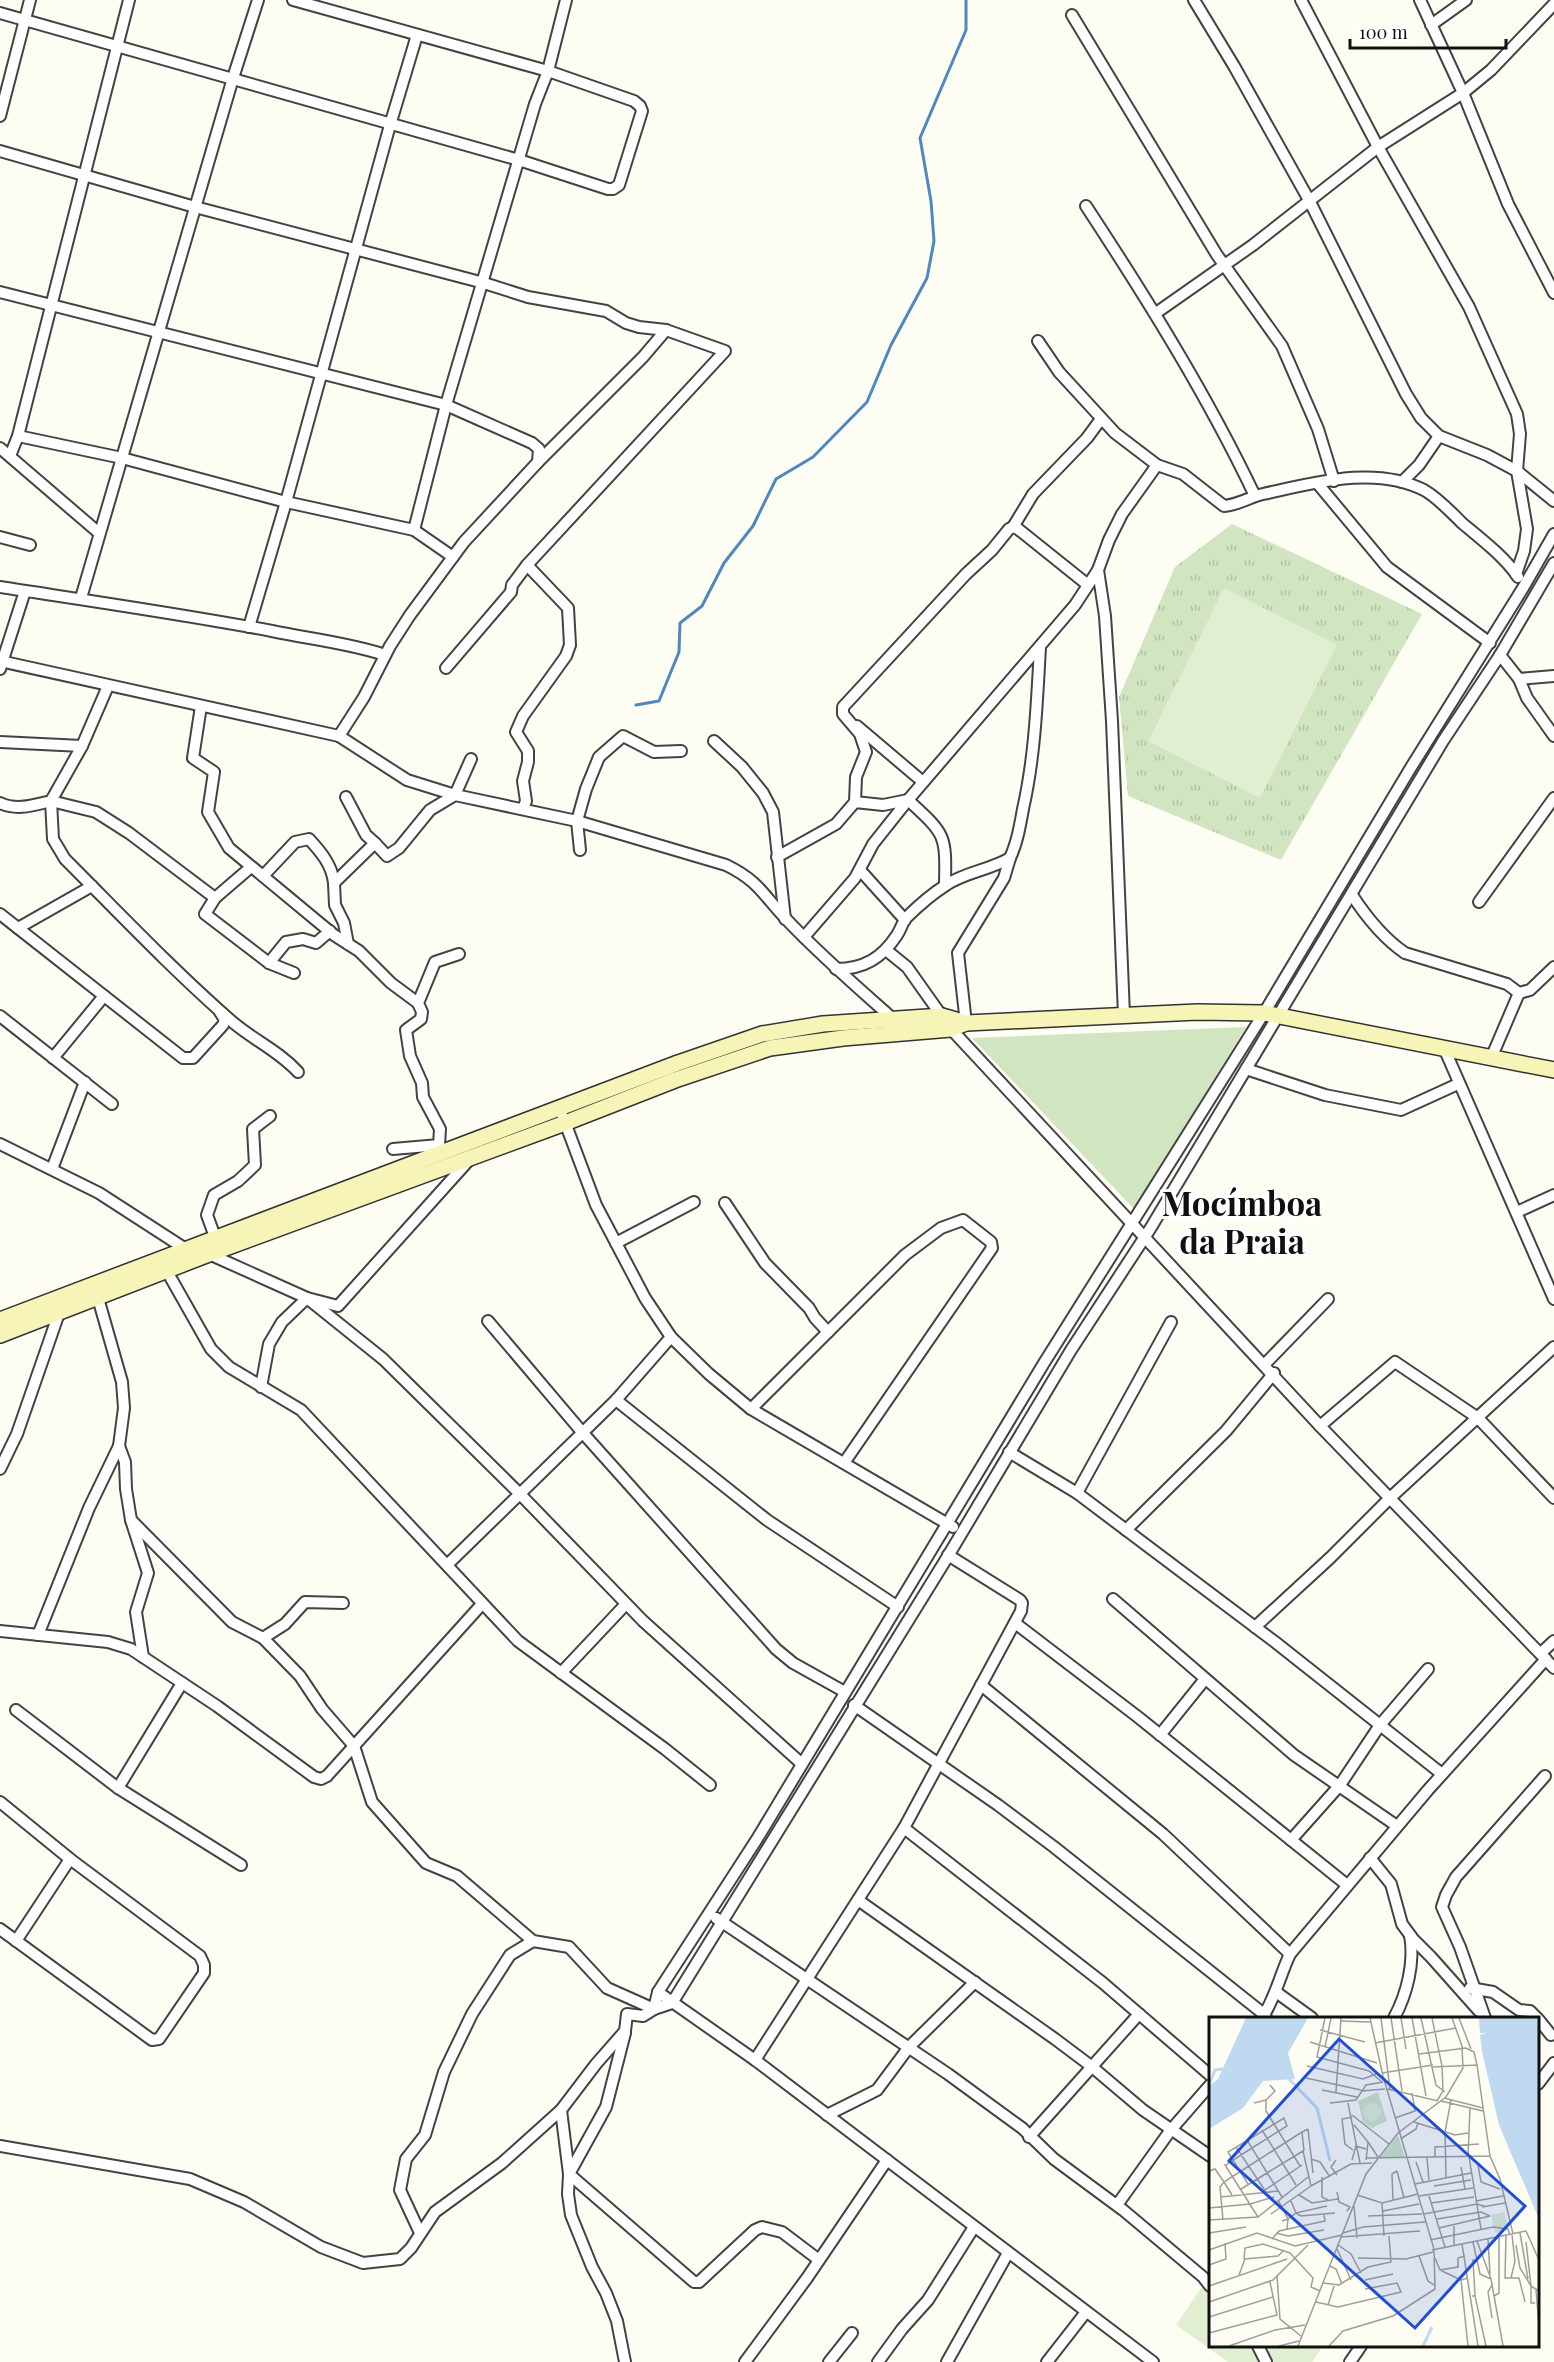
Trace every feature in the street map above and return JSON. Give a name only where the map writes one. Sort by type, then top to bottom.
[{"type":"street","points":[[0,116],[30,0]]},
{"type":"street","points":[[10,456],[18,436],[129,0]]},
{"type":"street","points":[[81,598],[233,78],[258,0]]},
{"type":"street","points":[[0,13],[519,160],[608,189],[614,189],[619,185],[642,111],[634,101],[548,71],[293,0]]},
{"type":"street","points":[[414,530],[446,405],[548,71],[566,0]]},
{"type":"street","points":[[1194,0],[1309,200],[1406,394],[1421,418],[1439,436],[1487,455],[1517,471],[1554,501]]},
{"type":"street","points":[[1301,0],[1378,147],[1469,307],[1517,414],[1520,434],[1517,471],[1527,529],[1524,551],[1516,574]]},
{"type":"street","points":[[1420,0],[1464,93],[1508,204],[1554,293]]},
{"type":"street","points":[[1431,26],[1466,0]]},
{"type":"street","points":[[1156,313],[1225,265],[1378,147],[1464,93],[1491,70],[1554,4]]},
{"type":"street","points":[[1071,15],[1225,265],[1282,346],[1318,429],[1334,481]]},
{"type":"street","points":[[249,627],[417,35]]},
{"type":"street","points":[[0,151],[195,207],[484,283],[528,297],[606,311],[626,323],[666,330],[725,351],[527,566],[512,585],[512,592],[446,668]]},
{"type":"street","points":[[1086,206],[1156,313],[1235,452],[1255,496]]},
{"type":"street","points":[[0,292],[446,405],[532,443],[538,449],[538,462]]},
{"type":"street","points":[[339,736],[364,697],[399,632],[453,557],[538,462],[643,357],[666,330]]},
{"type":"street","points":[[1038,340],[1059,372],[1114,433],[1157,465],[1183,474],[1224,506],[1255,496],[1368,475],[1402,482],[1425,491],[1444,506],[1516,574],[1524,588]]},
{"type":"street","points":[[777,857],[836,824],[855,802],[856,777],[866,752],[860,734],[843,714],[843,708],[966,573],[993,550],[1012,527],[1033,494],[1087,438],[1101,419]]},
{"type":"street","points":[[18,436],[122,458],[286,502],[414,530],[453,557]]},
{"type":"street","points":[[1402,482],[1419,465],[1439,436]]},
{"type":"street","points":[[0,448],[99,533]]},
{"type":"street","points":[[804,937],[860,870],[873,844],[908,800],[1075,605],[1098,570],[1122,514],[1157,465]]},
{"type":"street","points":[[1318,484],[1387,567],[1490,643]]},
{"type":"street","points":[[1012,527],[1018,529],[1088,585]]},
{"type":"street","points":[[569,2174],[606,2107],[627,2014],[643,2016],[654,2009],[672,2003],[948,1555],[1058,1371],[1145,1237],[1246,1069],[1332,899],[1524,588],[1554,534]]},
{"type":"street","points":[[0,537],[30,544]]},
{"type":"street","points":[[654,2009],[658,1992],[802,1764],[1044,1363],[1132,1223],[1345,907],[1443,741],[1500,655],[1554,563]]},
{"type":"street","points":[[523,809],[526,801],[523,781],[528,762],[528,751],[516,732],[523,716],[566,656],[570,645],[568,608],[527,566]]},
{"type":"street","points":[[1098,570],[1105,616],[1112,721],[1124,1016]]},
{"type":"street","points":[[0,587],[81,598],[249,627],[362,647],[385,655]]},
{"type":"street","points":[[25,591],[1,664],[339,736],[407,780],[455,795],[577,821],[726,865],[746,875],[764,892],[785,919],[836,969],[892,1018]]},
{"type":"street","points":[[966,1023],[958,953],[1004,878],[1015,846],[1030,780],[1040,647]]},
{"type":"street","points":[[1500,655],[1519,678],[1527,698],[1554,736]]},
{"type":"street","points":[[1519,678],[1554,676]]},
{"type":"street","points":[[108,686],[82,746],[51,801],[53,839],[65,859],[220,1011],[257,1041],[285,1057],[298,1072]]},
{"type":"street","points":[[201,706],[193,758],[214,772],[208,812],[229,848],[330,931],[359,951],[391,983],[418,1003],[422,1012],[421,1019],[406,1030],[410,1056],[422,1083],[423,1097],[440,1129],[439,1145],[393,1149]]},
{"type":"street","points":[[843,714],[923,782]]},
{"type":"street","points":[[580,850],[577,821],[586,789],[599,757],[623,736],[654,752],[681,751]]},
{"type":"street","points":[[714,741],[742,767],[769,802],[773,812],[785,919]]},
{"type":"street","points":[[0,742],[82,746]]},
{"type":"street","points":[[346,797],[366,835],[387,856],[399,848],[430,810],[455,795],[471,759]]},
{"type":"street","points":[[1479,902],[1554,798]]},
{"type":"street","points":[[855,802],[883,805],[908,800]]},
{"type":"street","points":[[908,800],[936,826],[942,836],[946,852],[945,885]]},
{"type":"street","points":[[0,803],[9,807],[17,807],[51,801],[96,812],[129,833],[215,898]]},
{"type":"street","points":[[263,876],[295,842],[309,839],[324,855],[333,875],[335,905],[344,923],[348,944]]},
{"type":"street","points":[[334,883],[375,843]]},
{"type":"street","points":[[836,969],[853,969],[873,960],[886,950],[905,920],[945,885],[1010,858]]},
{"type":"street","points":[[251,867],[215,898],[205,914],[269,963],[294,972]]},
{"type":"street","points":[[860,870],[905,920]]},
{"type":"street","points":[[18,928],[92,886]]},
{"type":"street","points":[[1352,895],[1369,921],[1394,946],[1405,953],[1507,984],[1519,993]]},
{"type":"street","points":[[1332,899],[1345,907]]},
{"type":"street","points":[[0,914],[187,1060],[193,1058],[223,1025],[225,1020],[220,1011]]},
{"type":"street","points":[[269,963],[286,942],[303,939],[316,943],[330,931]]},
{"type":"street","points":[[886,950],[907,967],[951,1029],[1274,1373],[1320,1426],[1547,1660]]},
{"type":"street","points":[[418,1003],[435,962],[459,954]]},
{"type":"street","points":[[1519,993],[1530,990],[1554,967]]},
{"type":"street","points":[[1492,1056],[1519,993]]},
{"type":"street","points":[[53,1058],[104,996]]},
{"type":"street","points":[[0,1144],[99,1193],[188,1255],[208,1254],[471,1158],[678,1063],[762,1034],[823,1024],[942,1016],[966,1023],[1197,1012],[1272,1014],[1554,1070]]},
{"type":"street","points":[[0,1016],[112,1104]]},
{"type":"street","points":[[0,1320],[163,1265],[188,1255],[215,1237],[562,1116],[770,1048],[843,1038],[951,1029],[966,1023]]},
{"type":"street","points":[[1444,1048],[1554,1299]]},
{"type":"street","points":[[1246,1069],[1325,1095],[1401,1110],[1458,1084]]},
{"type":"street","points":[[52,1169],[85,1082]]},
{"type":"street","points":[[215,1237],[207,1215],[214,1195],[238,1181],[255,1165],[252,1129],[270,1116]]},
{"type":"street","points":[[562,1116],[596,1205],[645,1298],[671,1337],[709,1374],[751,1408],[961,1532]]},
{"type":"street","points":[[208,1254],[307,1298],[338,1306],[471,1158]]},
{"type":"street","points":[[1516,1212],[1554,1195]]},
{"type":"street","points":[[616,1243],[694,1202]]},
{"type":"street","points":[[725,1203],[765,1263],[810,1308],[814,1318],[828,1332]]},
{"type":"street","points":[[751,1408],[905,1255],[941,1228],[963,1220],[991,1242],[992,1248],[844,1463]]},
{"type":"street","points":[[0,1335],[98,1298],[163,1265]]},
{"type":"street","points":[[163,1265],[212,1349],[229,1367],[301,1410],[518,1641],[710,1785]]},
{"type":"street","points":[[38,1635],[89,1508],[119,1446],[124,1408],[122,1382],[98,1298]]},
{"type":"street","points":[[261,1386],[269,1344],[282,1322],[307,1298]]},
{"type":"street","points":[[307,1298],[383,1359],[519,1493],[626,1604],[802,1764]]},
{"type":"street","points":[[1265,1364],[1328,1299]]},
{"type":"street","points":[[0,1469],[17,1434],[59,1313]]},
{"type":"street","points":[[488,1321],[582,1432],[776,1649],[793,1663],[845,1692]]},
{"type":"street","points":[[1077,1493],[1171,1322]]},
{"type":"street","points":[[448,1564],[616,1400],[671,1337]]},
{"type":"street","points":[[1255,1627],[1330,1558],[1390,1498],[1554,1347]]},
{"type":"street","points":[[1320,1426],[1395,1362],[1478,1418],[1554,1498]]},
{"type":"street","points":[[1044,1363],[1058,1371]]},
{"type":"street","points":[[1126,1530],[1226,1431],[1274,1373]]},
{"type":"street","points":[[616,1400],[767,1520],[898,1607]]},
{"type":"street","points":[[119,1446],[125,1462],[131,1520],[148,1573],[135,1612],[143,1656]]},
{"type":"street","points":[[1009,1452],[1077,1493],[1255,1627],[1442,1774]]},
{"type":"street","points":[[131,1520],[232,1622],[263,1638],[300,1676],[322,1709],[354,1746],[372,1802],[426,1863],[457,1876],[533,1941],[569,1947],[607,1988],[654,2009]]},
{"type":"street","points":[[755,2060],[904,1828],[1021,1611],[1020,1600],[948,1555]]},
{"type":"street","points":[[1113,1599],[1294,1755],[1397,1826]]},
{"type":"street","points":[[263,1638],[285,1624],[305,1602],[343,1603]]},
{"type":"street","points":[[0,1631],[108,1642],[131,1649],[314,1777],[321,1779],[327,1776],[482,1604]]},
{"type":"street","points":[[561,1673],[626,1604]]},
{"type":"street","points":[[1015,1623],[1160,1734],[1347,1884]]},
{"type":"street","points":[[854,1705],[998,1805],[1054,1847],[1264,2017],[1290,1954],[1442,1774],[1547,1660],[1554,1641]]},
{"type":"street","points":[[1291,1840],[1340,1785],[1380,1725],[1428,1669]]},
{"type":"street","points":[[1160,1734],[1205,1679]]},
{"type":"street","points":[[118,1788],[182,1683]]},
{"type":"street","points":[[981,1684],[1163,1834],[1290,1954]]},
{"type":"street","points":[[16,1710],[118,1788],[241,1865]]},
{"type":"street","points":[[1484,2016],[1460,1947],[1442,1907],[1456,1877],[1545,1776]]},
{"type":"street","points":[[0,1802],[70,1859],[200,1956],[204,1972],[159,2039],[152,2040],[0,1929]]},
{"type":"street","points":[[904,1828],[1093,1975],[1209,2074]]},
{"type":"street","points":[[1370,1858],[1390,1884],[1400,1918],[1410,1935],[1484,2016]]},
{"type":"street","points":[[16,1941],[70,1859]]},
{"type":"street","points":[[858,1900],[1091,2066],[1170,2131],[1209,2155]]},
{"type":"street","points":[[709,1913],[909,2047],[1022,2128],[1054,2159],[1117,2205],[1203,2277],[1209,2285]]},
{"type":"street","points":[[1395,2017],[1403,2003],[1412,1958],[1410,1935]]},
{"type":"street","points":[[420,2233],[400,2190],[406,2159],[425,2135],[444,2072],[472,2014],[510,1955],[533,1941]]},
{"type":"street","points":[[827,2115],[877,2090],[909,2047],[975,1982]]},
{"type":"street","points":[[1458,1988],[1474,1988],[1493,1992],[1519,2010],[1530,2011],[1535,2017]]},
{"type":"street","points":[[658,1992],[755,2060],[1153,2362]]},
{"type":"street","points":[[1276,1992],[1309,2017]]},
{"type":"street","points":[[1029,2137],[1139,2014]]},
{"type":"street","points":[[1539,2021],[1551,2035]]},
{"type":"street","points":[[0,2146],[190,2179],[244,2202],[321,2247],[363,2263],[400,2259],[411,2248],[435,2212],[502,2163],[561,2110],[625,2031]]},
{"type":"street","points":[[1539,2083],[1554,2063]]},
{"type":"street","points":[[1117,2205],[1170,2131],[1209,2086]]},
{"type":"street","points":[[561,2110],[569,2174],[568,2194],[571,2215],[592,2267],[618,2321],[625,2362]]},
{"type":"street","points":[[745,2362],[819,2260],[886,2160]]},
{"type":"street","points":[[569,2174],[694,2282],[699,2282],[755,2230],[762,2227],[782,2232],[819,2260]]},
{"type":"street","points":[[878,2362],[902,2329],[928,2300],[974,2227]]},
{"type":"street","points":[[947,2362],[1008,2253]]},
{"type":"street","points":[[1047,2362],[1086,2312]]},
{"type":"street","points":[[829,2362],[852,2333]]},
{"type":"street","points":[[1258,2347],[1266,2362]]},
{"type":"street","points":[[1350,2362],[1359,2347]]},
{"type":"green space","points":[[1232,524],[1422,614],[1281,860],[1128,796],[1119,697],[1175,567]]},
{"type":"green space","points":[[1224,588],[1337,645],[1260,798],[1148,741]]},
{"type":"green space","points":[[1246,1027],[1134,1209],[972,1038]]},
{"type":"green space","points":[[1209,2276],[1209,2347],[1322,2347],[1312,2362],[1228,2362],[1176,2325]]},
{"type":"waterway","points":[[636,705],[659,701],[679,652],[680,623],[702,606],[724,563],[753,526],[776,479],[813,457],[867,402],[891,345],[927,278],[934,241],[931,201],[920,138],[966,30],[966,0]]},
{"type":"district","name":"Mocímboa da Praia","points":[[1242,1223]]}]
